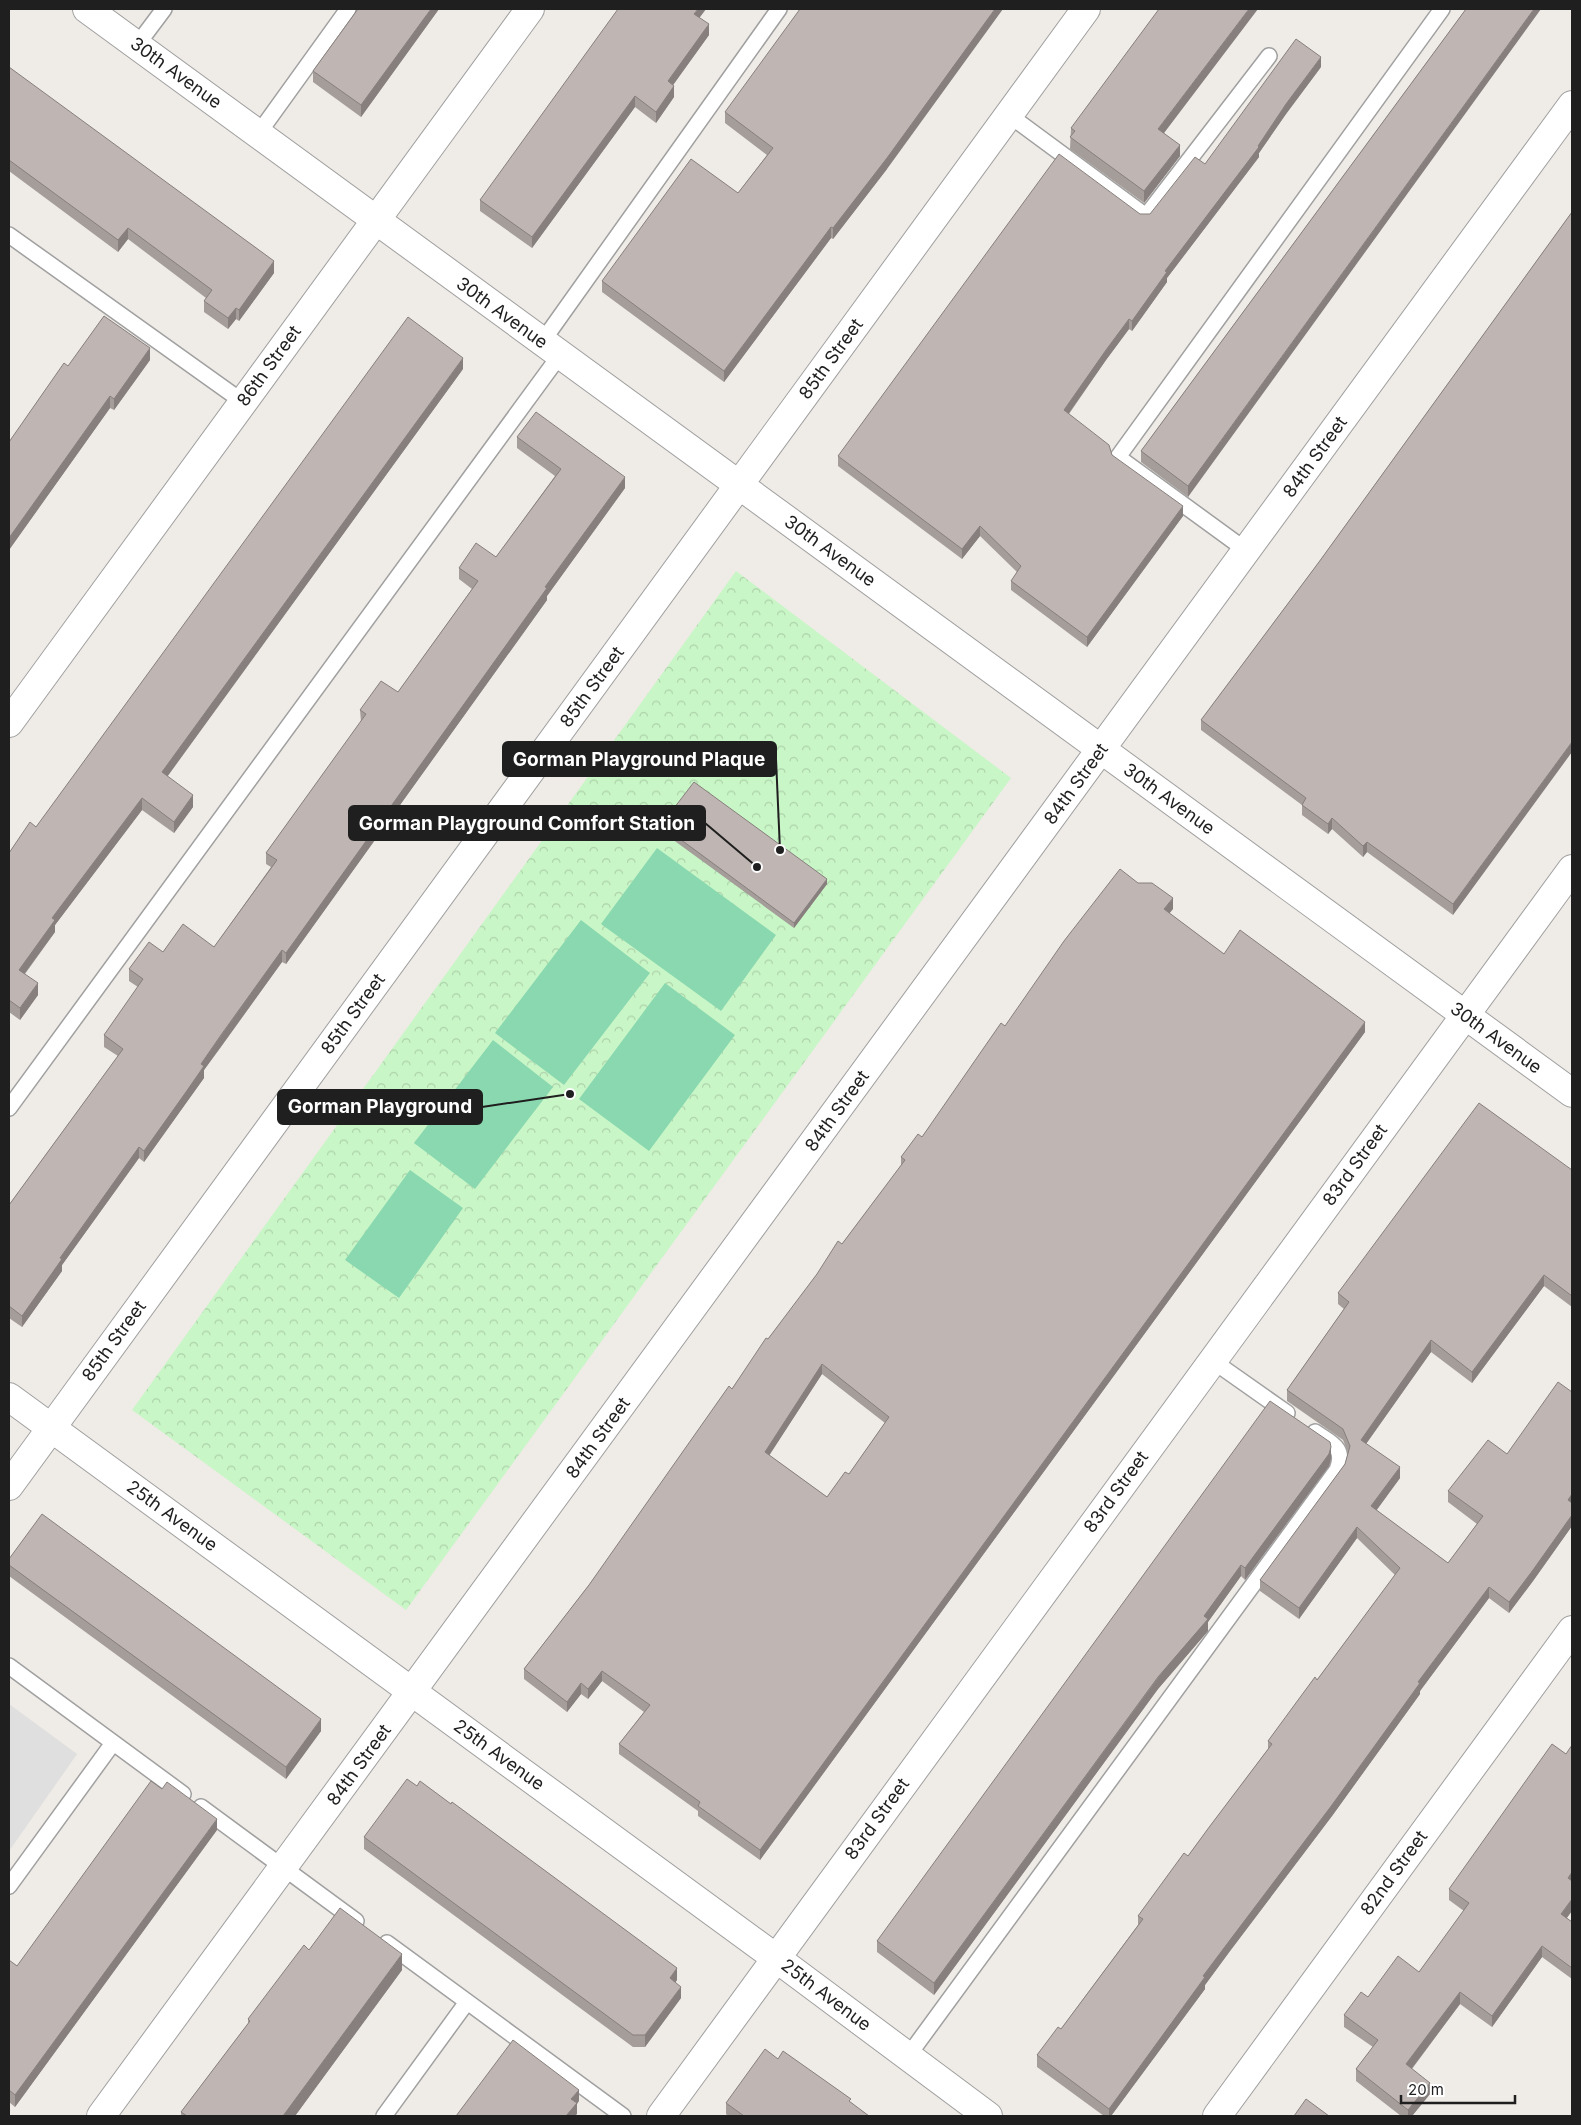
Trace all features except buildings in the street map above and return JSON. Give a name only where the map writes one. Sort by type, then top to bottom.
[{"type":"street","name":"30th Avenue","points":[[87,9],[1572,1093]]},
{"type":"street","name":"86th Street","points":[[9,723],[530,9]]},
{"type":"street","name":"85th Street","points":[[9,1486],[1086,9]]},
{"type":"street","name":"84th Street","points":[[101,2116],[1572,105]]},
{"type":"street","name":"83rd Street","points":[[661,2116],[1572,869]]},
{"type":"street","name":"25th Avenue","points":[[9,1397],[776,1958],[988,2116]]},
{"type":"street","name":"82nd Street","points":[[1216,2116],[1572,1630]]},
{"type":"lane","points":[[137,45],[164,9]]},
{"type":"lane","points":[[258,134],[348,9]]},
{"type":"lane","points":[[9,1108],[551,348],[779,9]]},
{"type":"lane","points":[[1246,551],[1118,457],[1442,9]]},
{"type":"lane","points":[[1009,115],[1146,216],[1269,56]]},
{"type":"lane","points":[[9,235],[243,402]]},
{"type":"lane","points":[[908,2056],[1337,1470],[1341,1459],[1338,1448],[1213,1360]]},
{"type":"lane","points":[[9,1666],[624,2116]]},
{"type":"lane","points":[[9,1886],[113,1743]]},
{"type":"lane","points":[[384,2116],[467,2002]]},
{"type":"green space","points":[[736,571],[1011,778],[406,1610],[132,1410]]},
{"type":"green space","points":[[657,848],[776,935],[721,1011],[601,924]]},
{"type":"green space","points":[[581,920],[650,973],[564,1085],[495,1033]]},
{"type":"green space","points":[[665,983],[735,1035],[649,1151],[579,1099]]},
{"type":"green space","points":[[493,1040],[553,1087],[475,1189],[414,1143]]},
{"type":"green space","points":[[410,1170],[463,1208],[399,1298],[345,1260]]},
{"type":"shaded area","points":[[9,1704],[77,1754],[9,1851]]},
{"type":"place","name":"Gorman Playground Plaque","points":[[780,850]]},
{"type":"place","name":"Gorman Playground Comfort Station","points":[[757,867]]},
{"type":"place","name":"Gorman Playground","points":[[570,1094]]}]
